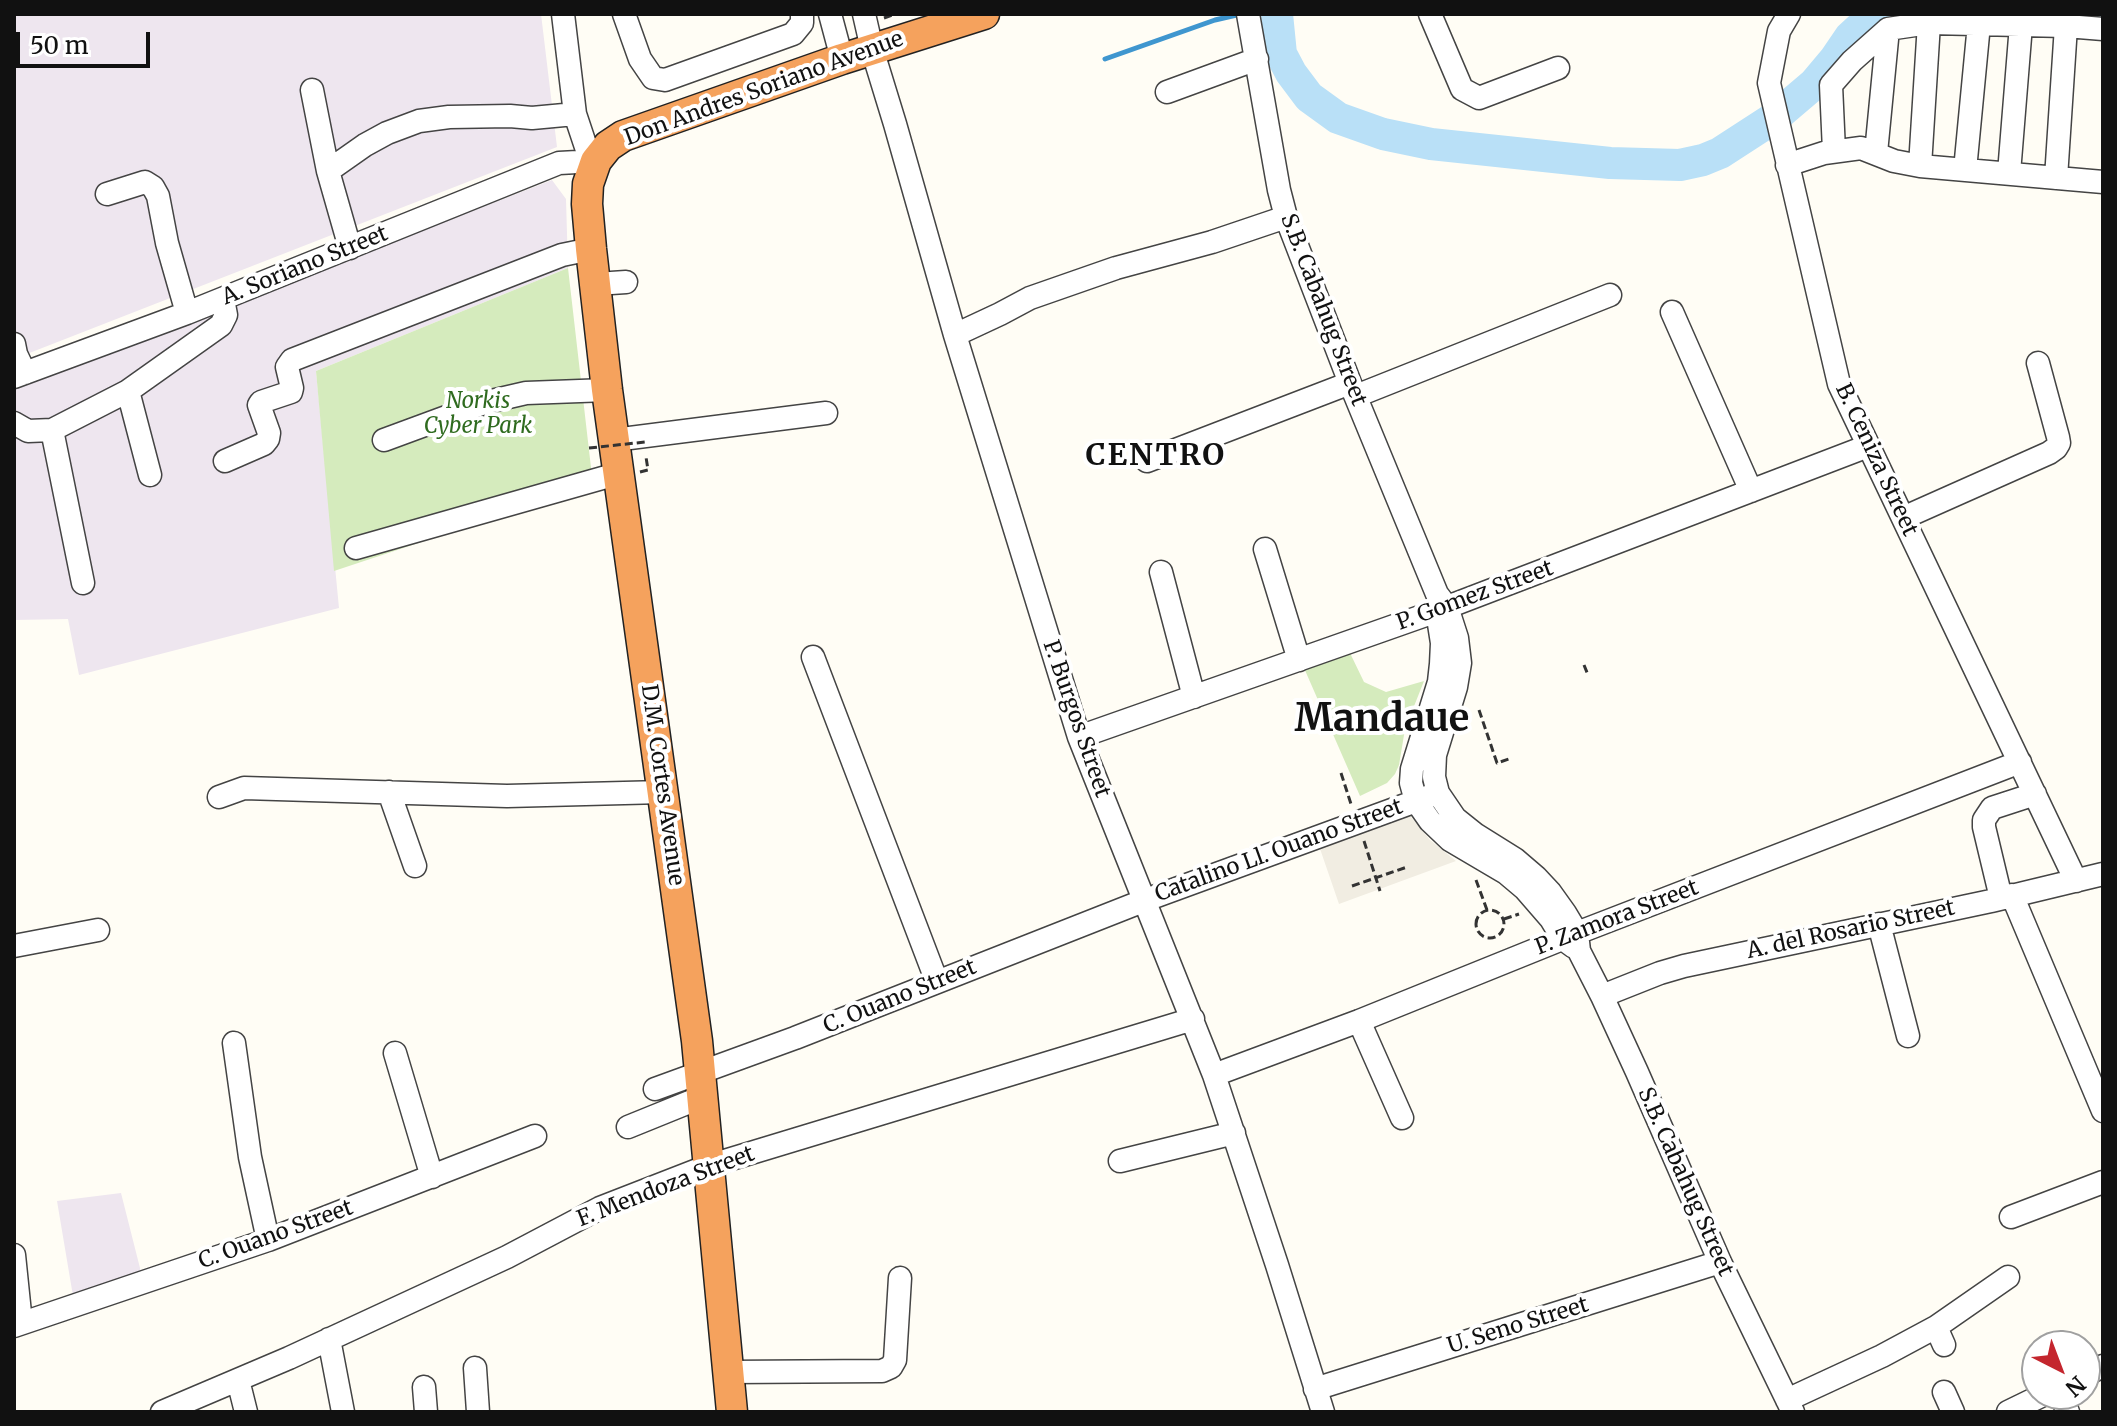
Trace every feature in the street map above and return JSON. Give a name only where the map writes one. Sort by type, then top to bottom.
[{"type":"highway","name":"Don Andres Soriano Avenue","points":[[596,161],[608,146],[623,136],[842,59],[984,14]]},
{"type":"highway","name":"D.M. Cortes Avenue","points":[[596,161],[587,193],[607,390],[602,444],[620,476],[697,1041],[732,1412]]},
{"type":"street","points":[[563,14],[575,114],[586,147],[596,161]]},
{"type":"street","points":[[624,14],[640,59],[653,78],[665,80],[793,34],[802,23],[802,14]]},
{"type":"street","points":[[830,14],[842,59]]},
{"type":"street","name":"P. Burgos Street","points":[[864,14],[955,335],[1079,737],[1214,1075],[1323,1412]]},
{"type":"street","points":[[1430,14],[1462,89],[1479,98],[1558,68]]},
{"type":"street","name":"B. Ceniza Street","points":[[1789,14],[1779,31],[1769,83],[1839,384],[2076,881]]},
{"type":"street","name":"S.B. Cabahug Street","points":[[1250,22],[1286,217],[1353,390],[1440,604],[1457,638],[1460,663],[1456,687],[1435,755],[1434,777],[1457,833]]},
{"type":"street","points":[[1920,166],[1929,23]]},
{"type":"street","points":[[1834,151],[1831,85],[1852,61],[1888,29],[1929,23],[2103,29]]},
{"type":"street","points":[[1965,170],[1979,24]]},
{"type":"street","points":[[2009,173],[2021,25]]},
{"type":"street","points":[[2056,178],[2066,26]]},
{"type":"street","points":[[1876,153],[1888,29]]},
{"type":"street","points":[[1167,92],[1257,59]]},
{"type":"street","points":[[312,90],[328,171],[350,248]]},
{"type":"street","points":[[328,171],[365,145],[419,121],[449,117],[532,118],[575,114]]},
{"type":"street","points":[[1787,165],[1834,151],[1861,148],[1894,161],[1920,166],[2103,182]]},
{"type":"street","name":"A. Soriano Street","points":[[20,375],[223,299],[559,163],[596,161]]},
{"type":"street","points":[[107,194],[145,182],[153,187],[158,196],[167,243],[187,313]]},
{"type":"street","points":[[955,335],[1030,298],[1116,268],[1212,242],[1286,217]]},
{"type":"street","points":[[225,461],[264,444],[268,439],[269,433],[259,405],[291,392],[287,367],[292,360],[562,255],[591,249]]},
{"type":"street","points":[[596,284],[626,282]]},
{"type":"street","points":[[1147,461],[1353,390],[1610,295]]},
{"type":"street","points":[[14,423],[28,431],[52,430],[128,391],[221,325],[226,315],[223,299]]},
{"type":"street","points":[[1672,312],[1751,491]]},
{"type":"street","points":[[14,344],[20,375]]},
{"type":"street","points":[[1903,518],[2056,448],[2058,437],[2038,363]]},
{"type":"street","points":[[384,440],[487,402],[526,393],[607,390]]},
{"type":"street","points":[[128,391],[150,475]]},
{"type":"street","points":[[602,444],[826,413]]},
{"type":"street","points":[[52,430],[83,583]]},
{"type":"street","name":"P. Gomez Street","points":[[1079,737],[1194,697],[1243,684],[1440,604],[1868,446]]},
{"type":"street","points":[[356,548],[606,477],[620,476]]},
{"type":"street","points":[[1265,549],[1299,660]]},
{"type":"street","points":[[1161,572],[1194,697]]},
{"type":"street","name":"S.B. Cabahug Street","points":[[1440,604],[1442,643],[1439,682],[1412,769],[1411,783],[1416,801],[1430,821],[1457,833],[1525,889],[1573,941],[1602,996],[1720,1262],[1790,1406]]},
{"type":"street","points":[[813,657],[937,982]]},
{"type":"street","name":"P. Zamora Street","points":[[1214,1075],[1573,941],[2020,762]]},
{"type":"street","points":[[219,797],[244,788],[507,796],[663,792]]},
{"type":"street","points":[[389,792],[415,866]]},
{"type":"street","name":"Catalino Ll. Ouano Street","points":[[1143,901],[1438,793]]},
{"type":"street","points":[[2035,794],[1992,808],[1984,820],[1984,827],[2007,896],[2103,1111]]},
{"type":"street","name":"A. del Rosario Street","points":[[1602,996],[1684,966],[2103,874]]},
{"type":"street","name":"C. Ouano Street","points":[[655,1089],[701,1085],[795,1038],[1143,901]]},
{"type":"street","points":[[1879,924],[1908,1036]]},
{"type":"street","points":[[14,946],[98,930]]},
{"type":"street","name":"F. Mendoza Street","points":[[162,1412],[507,1257],[600,1208],[708,1166],[1193,1019]]},
{"type":"street","points":[[1359,1021],[1402,1118]]},
{"type":"street","points":[[234,1043],[250,1157],[268,1240]]},
{"type":"street","points":[[395,1053],[432,1177]]},
{"type":"street","points":[[628,1127],[701,1085]]},
{"type":"street","points":[[1120,1161],[1234,1133]]},
{"type":"street","name":"C. Ouano Street","points":[[18,1324],[268,1240],[535,1136]]},
{"type":"street","points":[[2011,1217],[2103,1182]]},
{"type":"street","points":[[14,1255],[18,1324]]},
{"type":"street","name":"U. Seno Street","points":[[1315,1389],[1720,1262]]},
{"type":"street","points":[[1790,1406],[1882,1356],[1940,1336],[2008,1277]]},
{"type":"street","points":[[729,1372],[882,1371],[891,1367],[895,1360],[900,1278]]},
{"type":"street","points":[[329,1339],[343,1412]]},
{"type":"street","points":[[475,1368],[478,1412]]},
{"type":"street","points":[[238,1380],[246,1412]]},
{"type":"street","points":[[424,1387],[426,1412]]},
{"type":"path","points":[[602,444],[645,442]]},
{"type":"path","points":[[1584,665],[1588,675]]},
{"type":"path","points":[[1479,710],[1497,763],[1509,759]]},
{"type":"path","points":[[1341,773],[1380,891]]},
{"type":"path","points":[[1352,886],[1407,867]]},
{"type":"path","points":[[1476,881],[1487,910]]},
{"type":"path","points":[[1487,910],[1497,912],[1504,919],[1501,934],[1490,939],[1479,934],[1476,922],[1487,910]]},
{"type":"path","points":[[1504,919],[1531,911]]},
{"type":"shaded area","points":[[14,14],[541,14],[557,147],[14,359]]},
{"type":"shaded area","points":[[552,180],[566,199],[568,268],[316,371],[339,608],[79,675],[68,619],[14,620],[14,389]]},
{"type":"shaded area","points":[[1406,811],[1430,840],[1456,861],[1339,904],[1318,843]]},
{"type":"shaded area","points":[[121,1193],[141,1272],[73,1296],[57,1201]]},
{"type":"green space","name":"Norkis Cyber Park","points":[[568,268],[593,485],[334,571],[316,371]]},
{"type":"green space","points":[[1350,653],[1364,682],[1386,692],[1424,681],[1405,729],[1395,774],[1387,783],[1360,796],[1304,668]]},
{"type":"waterway","points":[[1105,59],[1215,20],[1241,14]]},
{"type":"waterway","points":[[1277,14],[1281,54],[1291,73],[1309,97],[1338,118],[1383,134],[1431,144],[1610,163],[1680,165],[1720,153],[1774,118],[1814,84],[1850,37],[1875,14]]},
{"type":"district","name":"CENTRO","points":[[1156,457]]},
{"type":"district","name":"Mandaue","points":[[1382,720]]}]
